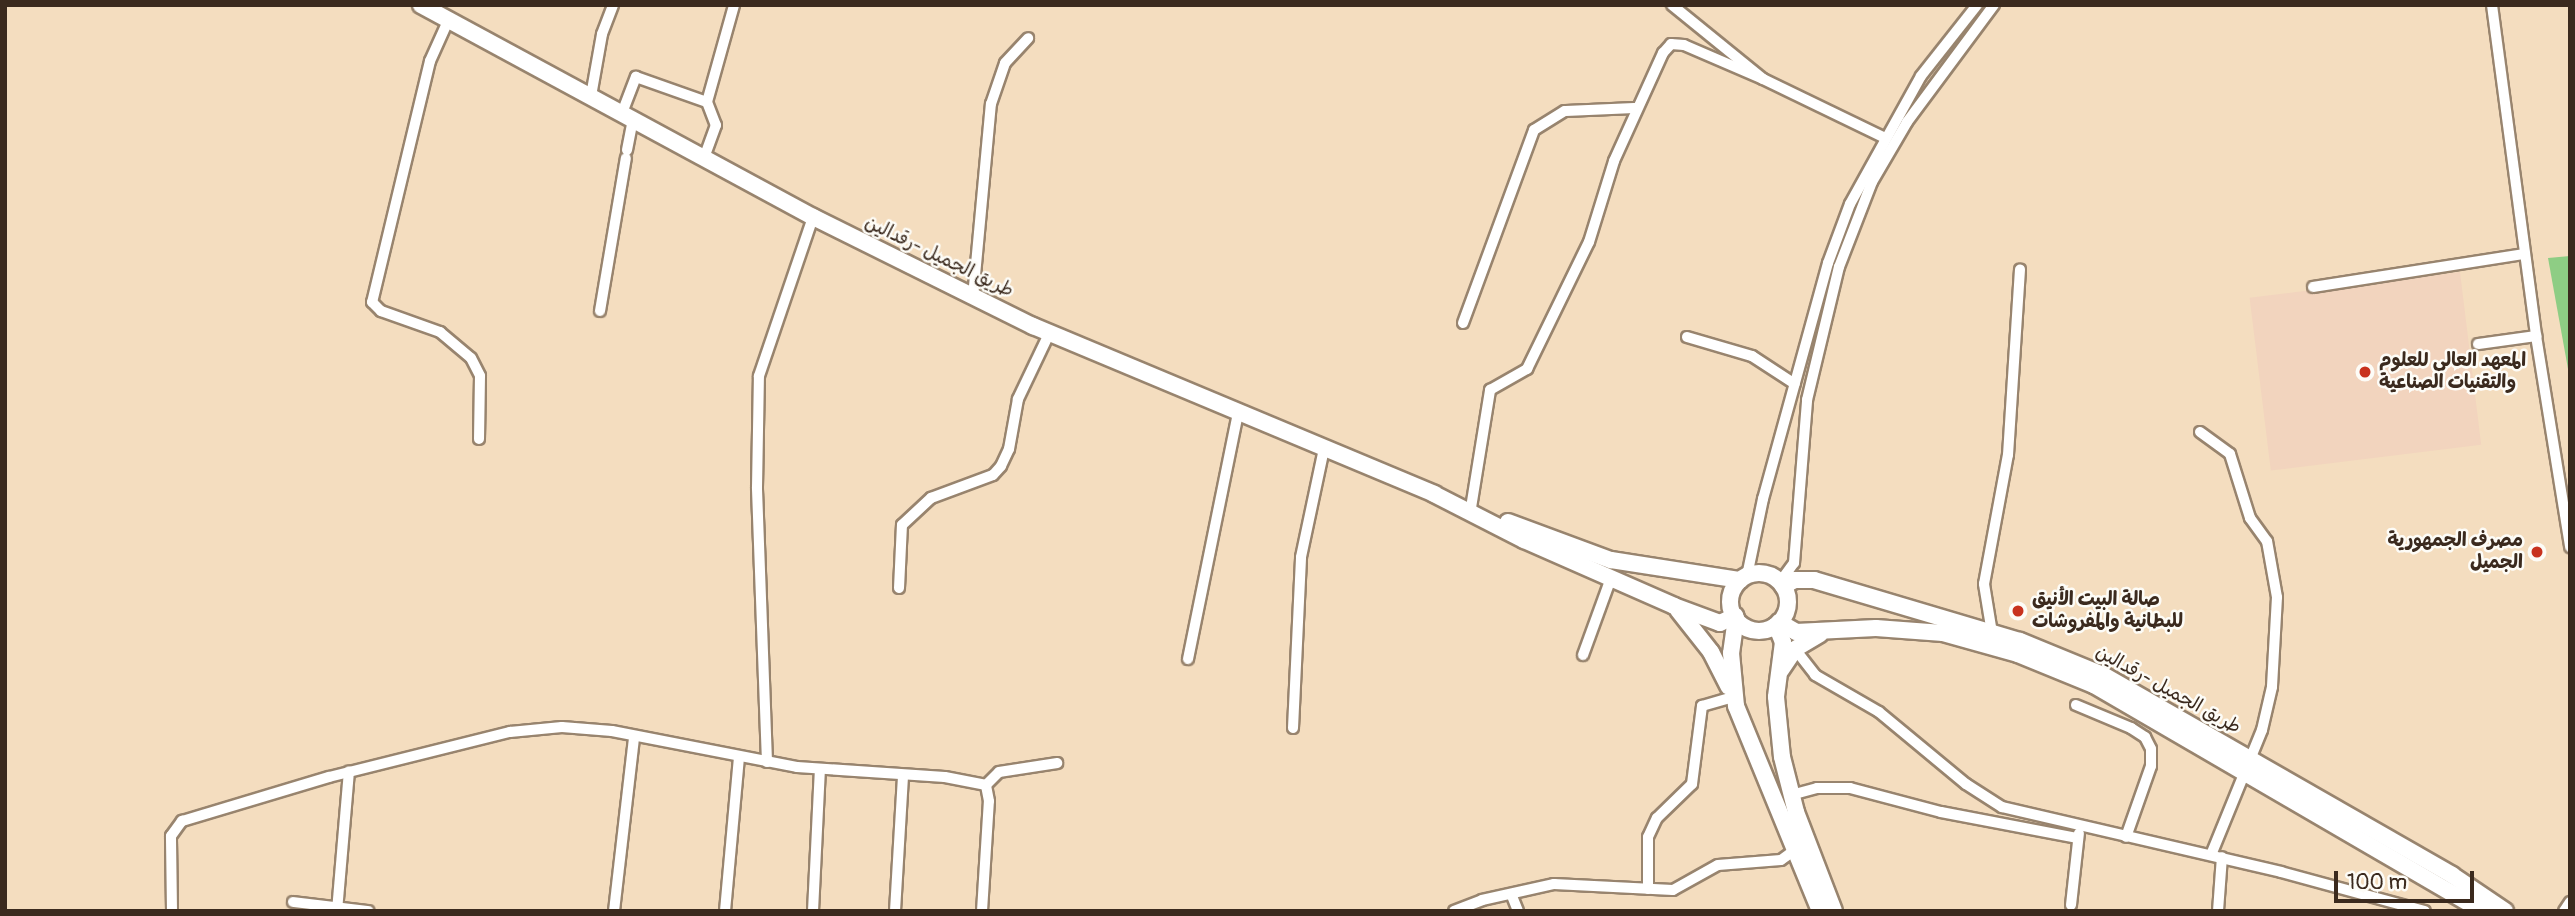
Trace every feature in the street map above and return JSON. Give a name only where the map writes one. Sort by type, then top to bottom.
[{"type":"main road","name":"طريق الجميل -رقدالين","points":[[421,5],[813,218],[973,297],[1237,414],[1467,509]]},
{"type":"main road","points":[[1467,509],[1674,606],[1720,623],[1735,617]]},
{"type":"main road","points":[[1467,509],[1611,560],[1744,578],[1765,574],[1782,584],[1788,605],[1778,624],[1783,642],[1777,678],[1777,728],[1791,794],[1796,849],[1820,911]]},
{"type":"main road","points":[[1734,701],[1731,653],[1735,617],[1731,600],[1744,578]]},
{"type":"main road","name":"طريق الجميل -رقدالين","points":[[1782,584],[1807,579],[1992,633],[2103,676],[2483,911]]},
{"type":"main road","points":[[1674,606],[1712,652],[1833,911]]},
{"type":"main road","points":[[1735,617],[1754,630],[1778,624]]},
{"type":"main road","name":"طريق الجميل -رقدالين","points":[[1778,624],[1796,632],[1943,633],[2018,654],[2094,685],[2246,764],[2452,875],[2504,911]]},
{"type":"main road","points":[[1777,678],[1795,649],[1835,631]]},
{"type":"street","points":[[591,96],[602,34],[613,5]]},
{"type":"street","points":[[704,158],[716,125],[707,102],[734,5]]},
{"type":"street","points":[[1672,5],[1763,79]]},
{"type":"street","points":[[1744,578],[1795,384],[1833,265],[1883,137],[1921,76],[1977,5]]},
{"type":"street","points":[[1782,584],[1794,563],[1805,410],[1833,265],[1872,182],[1907,122],[1994,5]]},
{"type":"street","points":[[2492,5],[2524,254],[2570,547]]},
{"type":"street","points":[[448,21],[430,61],[372,302],[381,312],[440,332],[471,358],[480,376],[478,439]]},
{"type":"street","points":[[973,297],[991,104],[1005,63],[1028,38]]},
{"type":"street","points":[[1467,509],[1490,390],[1527,369],[1588,242],[1635,108],[1671,44],[1763,79],[1883,137]]},
{"type":"street","points":[[600,311],[627,154],[627,116],[636,76],[707,102]]},
{"type":"street","points":[[1463,323],[1534,130],[1565,110],[1635,108]]},
{"type":"street","points":[[767,762],[757,487],[760,376],[813,218]]},
{"type":"street","points":[[2312,287],[2524,254]]},
{"type":"street","points":[[1992,633],[1983,584],[2008,455],[2020,269]]},
{"type":"street","points":[[899,588],[902,525],[931,498],[993,475],[1001,466],[1009,449],[1018,398],[1050,332]]},
{"type":"street","points":[[2478,344],[2536,336]]},
{"type":"street","points":[[1687,337],[1752,356],[1795,384]]},
{"type":"street","points":[[1188,659],[1237,414]]},
{"type":"street","points":[[2200,432],[2230,454],[2250,518],[2261,529],[2272,558],[2277,597],[2272,687],[2262,730],[2246,764],[2216,856],[2218,911]]},
{"type":"street","points":[[1293,728],[1301,557],[1324,449]]},
{"type":"street","points":[[1583,654],[1611,578]]},
{"type":"street","points":[[1795,649],[1815,675],[1879,712],[1984,797],[2002,807],[2126,838],[2216,856],[2425,911]]},
{"type":"street","points":[[1648,888],[1648,837],[1657,818],[1692,783],[1702,706],[1734,701]]},
{"type":"street","points":[[2076,705],[2131,728],[2145,737],[2151,749],[2151,766],[2126,838]]},
{"type":"street","points":[[172,911],[171,836],[182,821],[349,772],[510,732],[562,727],[634,737],[767,762],[903,776],[945,777],[986,785]]},
{"type":"street","points":[[614,911],[634,737]]},
{"type":"street","points":[[725,911],[739,758]]},
{"type":"street","points":[[986,785],[999,772],[1057,763]]},
{"type":"street","points":[[813,911],[820,769]]},
{"type":"street","points":[[338,909],[349,772]]},
{"type":"street","points":[[895,911],[903,776]]},
{"type":"street","points":[[982,911],[989,801],[986,785]]},
{"type":"street","points":[[1791,794],[1816,788],[1850,788],[1941,812],[2077,838]]},
{"type":"street","points":[[2071,905],[2080,827]]},
{"type":"street","points":[[1454,911],[1482,900],[1570,883],[1673,890],[1718,865],[1782,860],[1796,849]]},
{"type":"street","points":[[1512,896],[1518,911]]},
{"type":"street","points":[[1480,911],[1482,900]]},
{"type":"street","points":[[293,902],[368,911]]},
{"type":"street","points":[[2564,911],[2570,902]]},
{"type":"shaded area","name":"المعهد العالي للعلوم والتقنيات الصناعية","points":[[2460,272],[2481,445],[2271,471],[2250,298]]},
{"type":"green space","points":[[2570,256],[2570,380],[2548,258]]},
{"type":"place","name":"المعهد العالي للعلوم والتقنيات الصناعية","points":[[2365,372]]},
{"type":"place","name":"مصرف الجمهورية الجميل","points":[[2537,552]]},
{"type":"place","name":"صالة البيت الأنيق للبطانية والمفروشات","points":[[2018,611]]}]
